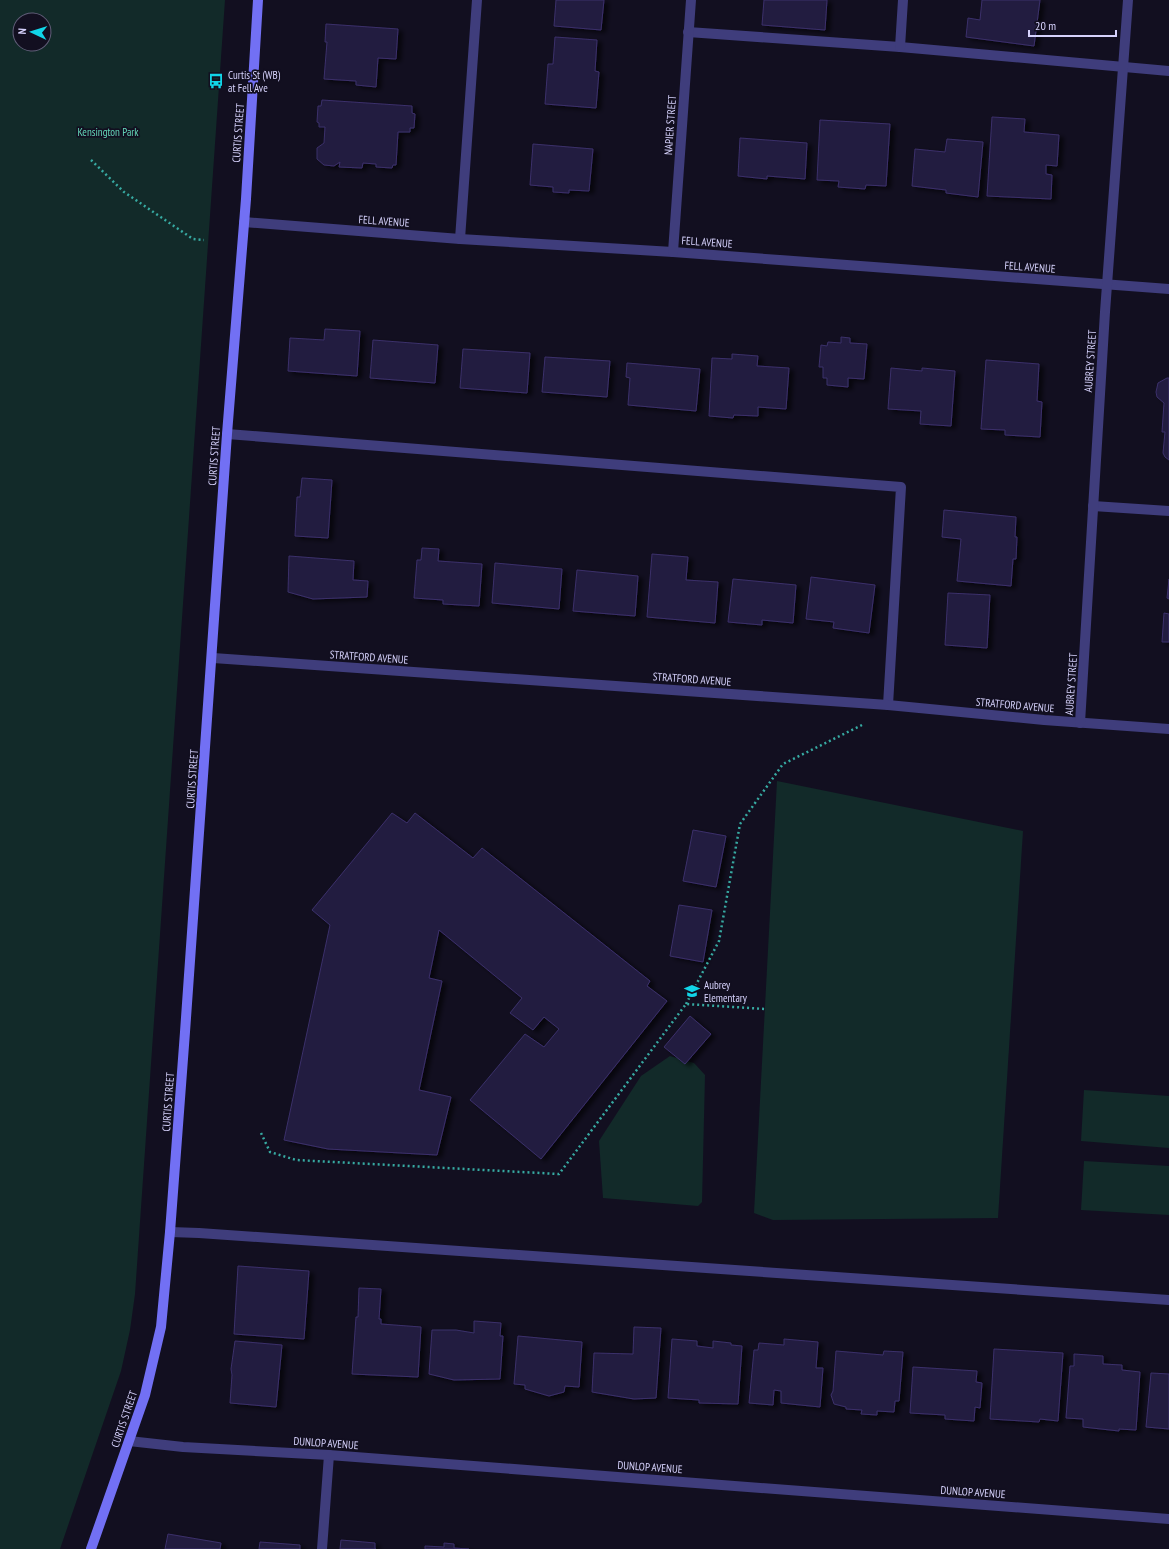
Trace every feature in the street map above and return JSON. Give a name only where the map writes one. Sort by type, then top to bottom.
[{"type":"street","name":"CURTIS STREET","points":[[90,1549],[145,1395],[161,1327],[170,1232],[213,658],[227,434],[244,222],[258,0]]},
{"type":"street","points":[[460,239],[477,0]]},
{"type":"street","name":"NAPIER STREET","points":[[673,252],[691,0]]},
{"type":"street","points":[[900,47],[903,0]]},
{"type":"street","name":"AUBREY STREET","points":[[1080,723],[1107,285],[1128,0]]},
{"type":"street","points":[[688,32],[900,47],[1169,71]]},
{"type":"street","name":"FELL AVENUE","points":[[244,222],[460,239],[673,252],[1169,289]]},
{"type":"street","points":[[227,434],[901,487],[888,705]]},
{"type":"street","points":[[1093,506],[1169,511]]},
{"type":"street","name":"STRATFORD AVENUE","points":[[213,658],[888,705],[1080,723],[1169,729]]},
{"type":"street","points":[[170,1232],[1169,1300]]},
{"type":"street","name":"DUNLOP AVENUE","points":[[129,1441],[183,1448],[329,1455],[1169,1519]]},
{"type":"street","points":[[322,1549],[329,1455]]},
{"type":"path","points":[[90,160],[124,192],[193,239],[204,240]]},
{"type":"path","points":[[261,1133],[270,1152],[296,1160],[559,1174],[686,1004],[719,941],[740,824],[783,764],[866,723]]},
{"type":"path","points":[[686,1004],[765,1009]]},
{"type":"green space","name":"Kensington Park","points":[[0,0],[225,0],[135,1294],[130,1330],[121,1371],[60,1549],[0,1549]]},
{"type":"green space","points":[[777,781],[1023,831],[998,1218],[773,1220],[754,1213]]},
{"type":"green space","points":[[670,1056],[694,1063],[705,1075],[702,1202],[698,1206],[603,1198],[599,1141],[641,1076]]},
{"type":"green space","points":[[1084,1090],[1169,1096],[1169,1148],[1081,1141]]},
{"type":"green space","points":[[1084,1161],[1169,1166],[1169,1215],[1081,1210]]},
{"type":"building","points":[[556,0],[604,0],[601,30],[554,26]]},
{"type":"building","points":[[764,0],[827,0],[825,30],[762,25]]},
{"type":"building","points":[[982,0],[1040,0],[1034,46],[966,37],[968,18],[980,20]]},
{"type":"building","points":[[326,24],[398,29],[396,59],[378,58],[376,87],[356,85],[356,81],[324,79],[327,42],[325,42]]},
{"type":"building","points":[[555,37],[597,40],[595,71],[599,72],[596,108],[545,104],[548,64],[553,64]]},
{"type":"building","points":[[322,100],[412,106],[412,113],[415,114],[414,128],[410,128],[410,132],[398,132],[396,165],[393,165],[392,168],[376,167],[376,164],[363,163],[362,168],[339,167],[340,162],[334,166],[324,165],[317,159],[317,148],[324,143],[325,127],[319,127],[319,123],[317,122],[318,106],[321,106]]},
{"type":"building","points":[[992,117],[1025,119],[1024,132],[1059,135],[1057,166],[1046,165],[1046,174],[1052,175],[1051,199],[987,196]]},
{"type":"building","points":[[820,120],[890,124],[886,186],[866,185],[865,189],[838,187],[839,181],[817,180]]},
{"type":"building","points":[[740,138],[807,143],[805,179],[767,176],[767,179],[738,176]]},
{"type":"building","points":[[947,139],[983,142],[978,197],[946,193],[946,190],[912,186],[915,149],[945,152]]},
{"type":"building","points":[[533,144],[593,149],[589,191],[569,190],[569,193],[553,192],[553,187],[530,185]]},
{"type":"building","points":[[325,329],[360,331],[357,376],[288,371],[290,338],[324,340]]},
{"type":"building","points":[[841,337],[850,338],[850,343],[867,344],[864,379],[848,378],[848,387],[827,385],[827,378],[823,378],[823,367],[819,367],[821,345],[827,346],[828,342],[841,343]]},
{"type":"building","points":[[373,340],[438,345],[435,383],[370,378]]},
{"type":"building","points":[[463,349],[530,353],[527,393],[460,388]]},
{"type":"building","points":[[732,354],[758,356],[757,366],[789,368],[786,409],[758,407],[758,416],[734,415],[733,418],[709,416],[712,358],[732,359]]},
{"type":"building","points":[[545,357],[610,361],[607,397],[542,392]]},
{"type":"building","points":[[986,360],[1039,364],[1037,401],[1042,402],[1040,437],[1005,435],[1005,430],[981,429]]},
{"type":"building","points":[[627,363],[700,369],[696,411],[628,405],[630,378],[626,377]]},
{"type":"building","points":[[891,368],[922,371],[922,368],[955,371],[951,426],[920,424],[921,411],[888,409]]},
{"type":"building","points":[[1169,378],[1169,460],[1163,453],[1165,432],[1162,432],[1164,403],[1157,397],[1156,392],[1158,383]]},
{"type":"building","points":[[302,478],[332,480],[328,538],[295,536],[297,497],[300,497]]},
{"type":"building","points":[[944,510],[1016,517],[1016,559],[1013,559],[1011,586],[957,581],[961,539],[942,537]]},
{"type":"building","points":[[422,548],[439,549],[438,561],[482,564],[479,606],[443,604],[443,600],[414,598],[417,560],[421,560]]},
{"type":"building","points":[[652,554],[688,557],[686,580],[718,582],[715,623],[647,617]]},
{"type":"building","points":[[289,556],[354,561],[353,580],[368,581],[367,597],[313,599],[288,592]]},
{"type":"building","points":[[495,563],[562,569],[559,609],[492,603]]},
{"type":"building","points":[[577,570],[638,576],[635,616],[573,611]]},
{"type":"building","points":[[811,577],[875,585],[869,633],[833,628],[834,622],[806,619]]},
{"type":"building","points":[[733,579],[796,585],[793,623],[762,620],[762,625],[728,622]]},
{"type":"building","points":[[1169,579],[1169,599],[1167,598]]},
{"type":"building","points":[[948,593],[990,595],[987,648],[945,645]]},
{"type":"building","points":[[1164,613],[1169,614],[1169,642],[1162,642]]},
{"type":"building","points":[[392,813],[407,823],[415,813],[473,858],[482,848],[650,981],[647,986],[667,1001],[541,1159],[470,1100],[525,1034],[544,1047],[559,1029],[544,1017],[533,1030],[510,1013],[522,998],[439,930],[429,978],[442,981],[419,1090],[451,1097],[437,1155],[328,1149],[284,1140],[330,925],[312,910]]},
{"type":"building","points":[[693,830],[726,836],[716,887],[683,881]]},
{"type":"building","points":[[679,905],[712,910],[703,962],[670,956]]},
{"type":"building","points":[[690,1016],[711,1034],[685,1064],[664,1047]]},
{"type":"building","points":[[238,1266],[309,1271],[304,1339],[234,1334]]},
{"type":"building","points":[[359,1288],[381,1289],[379,1319],[381,1319],[381,1324],[421,1327],[418,1377],[352,1374],[356,1317],[358,1317]]},
{"type":"building","points":[[474,1321],[501,1323],[500,1336],[503,1336],[500,1379],[454,1380],[429,1374],[432,1330],[456,1330],[474,1333]]},
{"type":"building","points":[[634,1327],[661,1328],[656,1398],[634,1399],[592,1392],[594,1353],[633,1354]]},
{"type":"building","points":[[518,1336],[582,1342],[579,1387],[565,1386],[564,1392],[549,1396],[525,1389],[525,1385],[514,1384]]},
{"type":"building","points":[[672,1339],[697,1341],[697,1346],[713,1348],[713,1341],[742,1346],[738,1404],[699,1403],[699,1400],[668,1398]]},
{"type":"building","points":[[784,1339],[818,1342],[816,1368],[823,1368],[820,1407],[781,1403],[781,1391],[774,1390],[773,1405],[749,1403],[754,1350],[758,1350],[759,1343],[784,1345]]},
{"type":"building","points":[[235,1341],[282,1345],[276,1407],[230,1403],[231,1369]]},
{"type":"building","points":[[994,1349],[1063,1353],[1058,1421],[1040,1419],[1039,1422],[990,1419]]},
{"type":"building","points":[[836,1351],[883,1355],[884,1351],[903,1352],[899,1401],[895,1401],[894,1412],[877,1411],[877,1415],[861,1414],[862,1410],[846,1409],[846,1407],[834,1404],[831,1395],[833,1391]]},
{"type":"building","points":[[1074,1354],[1103,1356],[1103,1364],[1122,1365],[1122,1370],[1140,1372],[1136,1430],[1119,1429],[1119,1431],[1083,1427],[1083,1419],[1066,1418],[1070,1366],[1074,1366]]},
{"type":"building","points":[[913,1367],[977,1371],[976,1382],[982,1383],[980,1408],[975,1407],[974,1421],[945,1419],[945,1415],[910,1413]]},
{"type":"building","points":[[1151,1373],[1169,1374],[1169,1429],[1146,1427]]},
{"type":"building","points":[[168,1534],[221,1543],[220,1549],[165,1549]]},
{"type":"building","points":[[341,1540],[375,1543],[375,1549],[340,1549]]},
{"type":"building","points":[[260,1542],[300,1545],[300,1549],[259,1549]]},
{"type":"building","points":[[444,1543],[454,1544],[454,1548],[469,1549],[425,1549],[425,1546],[444,1547]]},
{"type":"place","name":"Curtis St (WB) at Fell Ave","points":[[216,81]]},
{"type":"place","name":"Aubrey Elementary","points":[[692,991]]}]
